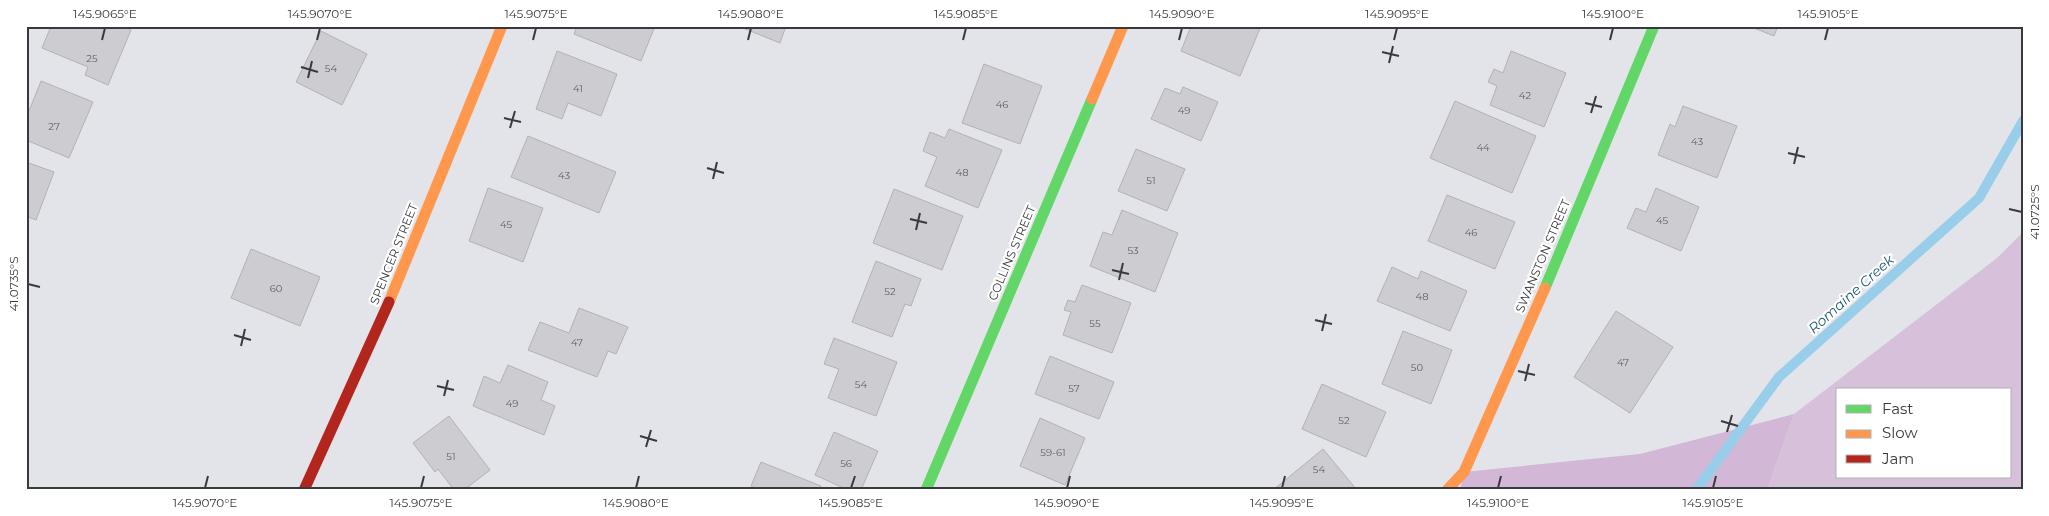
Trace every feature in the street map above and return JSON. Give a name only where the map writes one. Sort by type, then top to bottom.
[{"type":"street","name":"SPENCER STREET","points":[[304,490],[380,324],[502,26]]},
{"type":"street","name":"COLLINS STREET","points":[[926,490],[1123,26]]},
{"type":"street","name":"SWANSTON STREET","points":[[1447,490],[1464,472],[1534,313],[1654,26]]},
{"type":"shaded area","points":[[2023,232],[2023,490],[1767,490],[1794,414],[1997,258]]},
{"type":"shaded area","points":[[1794,414],[1767,490],[1460,490],[1464,472],[1640,454]]},
{"type":"building","points":[[51,26],[100,26],[104,28],[105,26],[122,26],[131,30],[108,85],[85,75],[88,67],[42,48]]},
{"type":"building","points":[[577,26],[655,26],[641,61],[574,34]]},
{"type":"building","points":[[738,26],[786,26],[780,43]]},
{"type":"building","points":[[1191,26],[1261,26],[1240,76],[1181,51]]},
{"type":"building","points":[[1749,26],[1778,26],[1774,36]]},
{"type":"building","points":[[321,31],[367,54],[342,105],[296,82]]},
{"type":"building","points":[[557,51],[617,74],[601,116],[568,103],[562,119],[536,109]]},
{"type":"building","points":[[1511,51],[1566,73],[1544,127],[1490,105],[1497,86],[1488,82],[1494,69],[1503,73]]},
{"type":"building","points":[[984,64],[1042,86],[1020,144],[962,123]]},
{"type":"building","points":[[41,81],[93,102],[69,158],[26,140],[26,110],[29,111]]},
{"type":"building","points":[[1183,87],[1218,102],[1201,141],[1151,119],[1165,88],[1180,94]]},
{"type":"building","points":[[1455,101],[1536,136],[1512,193],[1430,158]]},
{"type":"building","points":[[1683,106],[1737,126],[1717,178],[1658,155],[1670,124],[1675,127]]},
{"type":"building","points":[[949,129],[1002,150],[978,208],[925,186],[937,157],[923,151],[930,132],[945,138]]},
{"type":"building","points":[[528,136],[616,172],[599,213],[511,177]]},
{"type":"building","points":[[1136,149],[1185,169],[1167,211],[1118,191]]},
{"type":"building","points":[[26,162],[54,172],[36,220],[26,216]]},
{"type":"building","points":[[488,188],[543,208],[523,262],[469,241]]},
{"type":"building","points":[[1656,188],[1699,207],[1681,251],[1627,228],[1636,208],[1646,212]]},
{"type":"building","points":[[894,189],[963,216],[942,270],[873,243]]},
{"type":"building","points":[[1447,195],[1515,222],[1495,269],[1428,241]]},
{"type":"building","points":[[1122,210],[1178,233],[1155,292],[1090,266],[1103,232],[1112,235]]},
{"type":"building","points":[[251,249],[320,277],[300,326],[231,298]]},
{"type":"building","points":[[876,261],[921,279],[911,306],[905,304],[892,337],[852,322]]},
{"type":"building","points":[[1392,267],[1418,279],[1421,271],[1467,291],[1450,331],[1377,301]]},
{"type":"building","points":[[1082,285],[1131,303],[1112,353],[1063,335],[1071,312],[1064,310],[1068,300],[1075,302]]},
{"type":"building","points":[[579,308],[628,327],[616,354],[608,351],[597,377],[528,350],[540,322],[569,333]]},
{"type":"building","points":[[1616,311],[1673,347],[1630,413],[1574,377]]},
{"type":"building","points":[[1403,331],[1452,350],[1431,404],[1382,384]]},
{"type":"building","points":[[834,338],[897,362],[876,416],[828,398],[839,369],[824,364]]},
{"type":"building","points":[[1050,356],[1114,382],[1099,419],[1035,394]]},
{"type":"building","points":[[508,365],[548,382],[541,400],[555,406],[544,435],[473,406],[484,376],[500,383]]},
{"type":"building","points":[[1322,384],[1386,412],[1366,457],[1302,429]]},
{"type":"building","points":[[449,416],[490,470],[464,490],[454,490],[438,469],[435,472],[413,443]]},
{"type":"building","points":[[1040,418],[1085,438],[1065,485],[1020,466]]},
{"type":"building","points":[[834,432],[878,451],[861,490],[848,490],[815,475]]},
{"type":"building","points":[[1323,449],[1357,490],[1273,490]]},
{"type":"building","points":[[761,462],[821,486],[820,490],[759,490],[751,486]]},
{"type":"waterway","name":"Romaine Creek","points":[[1696,490],[1779,377],[1979,198],[2023,121]]},
{"type":"traffic: fast","points":[[1545,288],[1654,26]]},
{"type":"traffic: fast","points":[[926,490],[1092,99]]},
{"type":"traffic: slow","points":[[389,302],[502,26]]},
{"type":"traffic: slow","points":[[1092,99],[1123,26]]},
{"type":"traffic: slow","points":[[1447,490],[1464,472],[1545,288]]},
{"type":"traffic: jam","points":[[304,490],[389,302]]}]
